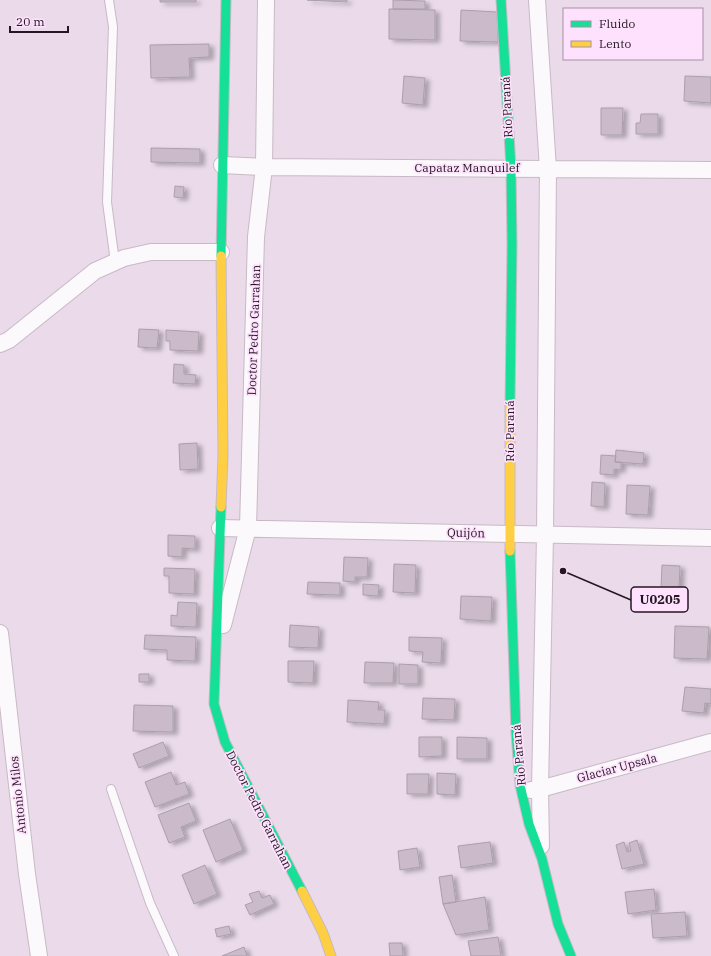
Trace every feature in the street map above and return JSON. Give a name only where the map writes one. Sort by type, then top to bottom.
[{"type":"street","name":"Doctor Pedro Garrahan","points":[[226,0],[221,252],[223,455],[214,704],[224,742],[323,933],[331,956]]},
{"type":"street","name":"Doctor Pedro Garrahan","points":[[215,656],[248,528],[256,238],[264,167],[266,0]]},
{"type":"street","name":"Río Paraná","points":[[501,0],[511,168],[512,253],[509,534],[516,732],[522,791],[529,824],[542,859],[558,924],[571,956]]},
{"type":"street","name":"Río Paraná","points":[[537,0],[548,169],[545,535],[540,789],[542,859]]},
{"type":"street","name":"Capataz Manquilef","points":[[222,165],[264,167],[711,170]]},
{"type":"street","points":[[0,344],[9,340],[95,271],[124,258],[151,252],[221,252]]},
{"type":"street","name":"Quijón","points":[[220,528],[711,538]]},
{"type":"street","name":"Antonio Milos","points":[[0,633],[27,874],[39,956]]},
{"type":"street","name":"Glaciar Upsala","points":[[522,791],[540,789],[711,742]]},
{"type":"lane","points":[[109,0],[113,26],[107,202],[115,262]]},
{"type":"lane","points":[[111,789],[150,903],[174,956]]},
{"type":"building","points":[[160,0],[196,0],[196,2],[160,2]]},
{"type":"building","points":[[307,0],[347,0],[347,2]]},
{"type":"building","points":[[393,0],[425,1],[425,9],[393,9]]},
{"type":"building","points":[[389,9],[435,10],[435,40],[389,39]]},
{"type":"building","points":[[461,10],[497,12],[498,42],[460,41]]},
{"type":"building","points":[[209,44],[209,57],[189,58],[190,77],[151,78],[150,45]]},
{"type":"building","points":[[404,76],[425,78],[423,105],[402,103]]},
{"type":"building","points":[[685,76],[711,77],[711,103],[684,101]]},
{"type":"building","points":[[601,108],[623,108],[622,135],[601,135]]},
{"type":"building","points":[[641,114],[658,114],[658,134],[636,134],[636,123],[640,123]]},
{"type":"building","points":[[151,148],[200,149],[200,163],[151,162]]},
{"type":"building","points":[[175,186],[184,187],[183,198],[174,197]]},
{"type":"building","points":[[139,329],[159,330],[157,348],[138,347]]},
{"type":"building","points":[[166,330],[199,332],[198,351],[170,350],[170,341],[166,341]]},
{"type":"building","points":[[174,364],[184,365],[184,374],[196,375],[195,384],[173,383]]},
{"type":"building","points":[[197,443],[198,469],[180,470],[179,444]]},
{"type":"building","points":[[616,450],[644,453],[643,464],[615,462]]},
{"type":"building","points":[[601,455],[616,456],[615,462],[621,462],[621,470],[614,469],[614,475],[600,474]]},
{"type":"building","points":[[592,482],[605,483],[604,507],[591,506]]},
{"type":"building","points":[[627,485],[650,486],[648,515],[626,514]]},
{"type":"building","points":[[168,535],[195,536],[195,549],[182,548],[182,557],[168,556]]},
{"type":"building","points":[[344,557],[368,558],[367,577],[355,577],[355,582],[343,581]]},
{"type":"building","points":[[394,564],[416,565],[415,593],[393,592]]},
{"type":"building","points":[[662,565],[680,566],[679,589],[661,588]]},
{"type":"building","points":[[164,568],[195,569],[194,594],[169,593],[169,576],[164,576]]},
{"type":"building","points":[[308,582],[340,583],[340,595],[307,594]]},
{"type":"building","points":[[363,584],[379,585],[378,596],[363,595]]},
{"type":"building","points":[[461,596],[492,597],[491,621],[460,619]]},
{"type":"building","points":[[178,602],[197,603],[196,627],[171,626],[171,615],[177,616]]},
{"type":"building","points":[[290,625],[319,627],[318,648],[289,647]]},
{"type":"building","points":[[675,626],[709,627],[707,659],[674,658]]},
{"type":"building","points":[[145,635],[196,637],[195,661],[167,660],[167,650],[144,649]]},
{"type":"building","points":[[409,637],[442,638],[441,663],[422,662],[423,652],[409,651]]},
{"type":"building","points":[[288,661],[314,661],[313,683],[288,682]]},
{"type":"building","points":[[365,662],[394,663],[393,683],[364,683]]},
{"type":"building","points":[[399,664],[418,665],[418,684],[399,684]]},
{"type":"building","points":[[139,674],[149,674],[149,682],[139,682]]},
{"type":"building","points":[[685,687],[711,689],[711,704],[705,703],[704,713],[682,711]]},
{"type":"building","points":[[423,698],[455,699],[454,720],[422,719]]},
{"type":"building","points":[[348,700],[379,702],[378,710],[385,710],[384,724],[347,722]]},
{"type":"building","points":[[134,705],[173,706],[173,732],[133,731]]},
{"type":"building","points":[[419,737],[442,737],[442,756],[419,757]]},
{"type":"building","points":[[457,737],[487,738],[487,759],[457,759]]},
{"type":"building","points":[[163,742],[169,756],[139,768],[133,754]]},
{"type":"building","points":[[171,772],[176,785],[185,782],[189,794],[155,807],[145,782]]},
{"type":"building","points":[[437,773],[456,774],[455,795],[437,794]]},
{"type":"building","points":[[407,774],[429,774],[428,794],[407,794]]},
{"type":"building","points":[[189,803],[196,821],[181,827],[185,837],[169,843],[158,815]]},
{"type":"building","points":[[230,819],[243,850],[216,862],[203,830]]},
{"type":"building","points":[[637,840],[644,864],[622,869],[616,845],[624,842],[627,852],[631,851],[629,843]]},
{"type":"building","points":[[490,842],[493,863],[461,868],[458,846]]},
{"type":"building","points":[[417,848],[420,867],[400,870],[398,851]]},
{"type":"building","points":[[205,865],[217,894],[194,904],[182,875]]},
{"type":"building","points":[[452,875],[456,902],[443,904],[439,877]]},
{"type":"building","points":[[654,889],[656,910],[628,914],[625,892]]},
{"type":"building","points":[[259,891],[262,898],[270,895],[274,904],[250,915],[245,905],[253,902],[249,894]]},
{"type":"building","points":[[485,897],[489,930],[456,935],[443,904]]},
{"type":"building","points":[[685,912],[687,936],[653,938],[651,914]]},
{"type":"building","points":[[229,926],[231,934],[217,937],[215,929]]},
{"type":"building","points":[[498,937],[501,956],[471,956],[468,941]]},
{"type":"building","points":[[389,943],[402,943],[403,956],[390,956]]},
{"type":"building","points":[[244,947],[247,956],[222,956]]},
{"type":"traffic: fast","points":[[221,256],[226,0]]},
{"type":"traffic: fast","points":[[501,0],[511,168],[512,245],[510,405]]},
{"type":"traffic: fast","points":[[221,507],[214,704],[225,742],[302,891]]},
{"type":"traffic: fast","points":[[510,551],[516,732],[520,785],[529,824],[542,859],[558,924],[571,956]]},
{"type":"traffic: slow","points":[[221,256],[223,455],[221,507]]},
{"type":"traffic: slow","points":[[510,405],[510,551]]},
{"type":"traffic: slow","points":[[302,891],[323,933],[331,956]]},
{"type":"place","name":"U0205","points":[[563,571]]}]
